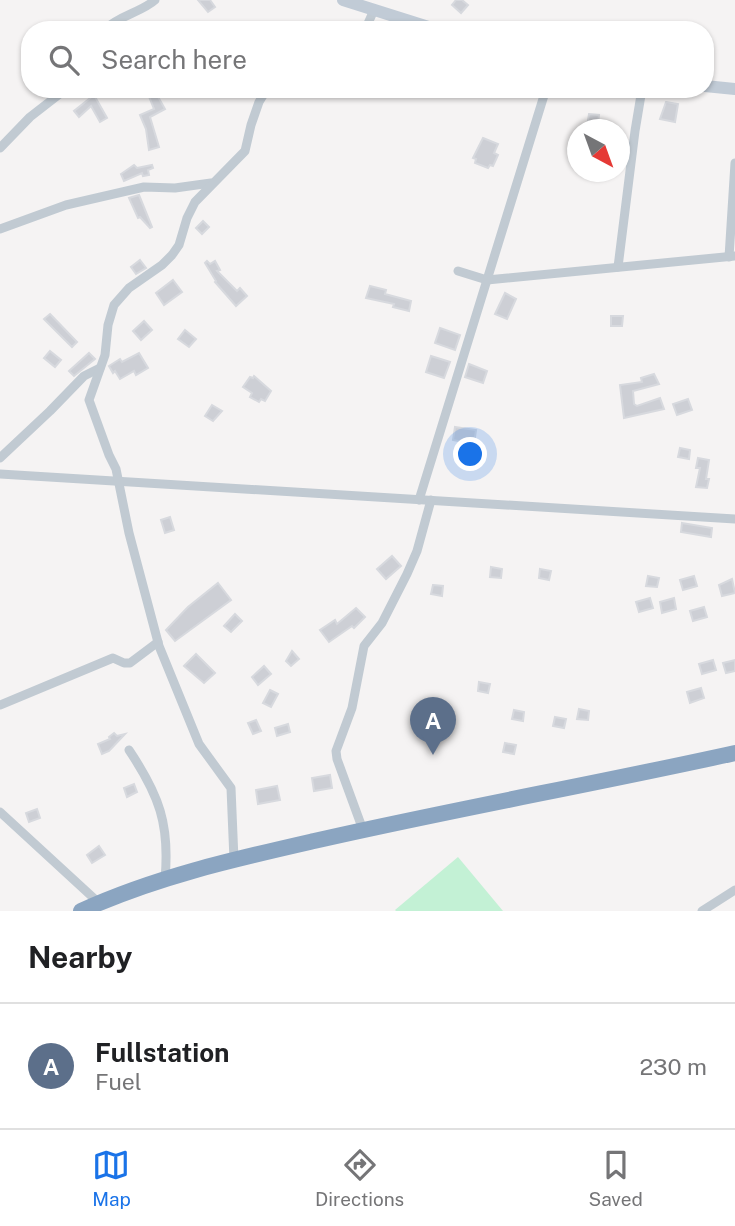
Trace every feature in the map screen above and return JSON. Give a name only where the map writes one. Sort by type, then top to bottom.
[{"type":"highway","points":[[81,911],[165,879],[234,860],[363,830],[735,753]]},
{"type":"street","points":[[116,21],[155,0]]},
{"type":"street","points":[[343,0],[409,21]]},
{"type":"street","points":[[369,21],[374,10]]},
{"type":"street","points":[[714,87],[735,89]]},
{"type":"street","points":[[0,148],[30,117],[54,98]]},
{"type":"street","points":[[234,860],[231,788],[199,744],[158,642],[129,533],[119,481],[89,400],[105,355],[114,305],[129,288],[172,256],[179,245],[195,202],[245,151],[261,98]]},
{"type":"street","points":[[419,500],[542,98]]},
{"type":"street","points":[[618,267],[640,98]]},
{"type":"street","points":[[458,271],[486,280],[732,256],[735,163]]},
{"type":"street","points":[[0,229],[66,205],[144,187],[175,188],[213,183]]},
{"type":"street","points":[[0,457],[84,376],[100,368]]},
{"type":"street","points":[[0,474],[735,519]]},
{"type":"street","points":[[363,830],[336,751],[352,708],[364,646],[382,623],[407,574],[417,551],[431,500]]},
{"type":"street","points":[[0,705],[113,658],[130,663],[158,642]]},
{"type":"street","points":[[129,750],[154,789],[168,850],[165,879]]},
{"type":"street","points":[[0,812],[99,903]]},
{"type":"street","points":[[702,911],[735,890]]},
{"type":"green space","points":[[458,857],[503,911],[395,910]]},
{"type":"building","points":[[198,0],[210,0],[215,7],[208,12]]},
{"type":"building","points":[[456,0],[462,0],[468,5],[461,13],[452,5]]},
{"type":"building","points":[[90,98],[96,98],[107,118],[100,122],[91,106],[79,117],[74,111]]},
{"type":"building","points":[[150,98],[159,98],[165,109],[150,117],[159,147],[149,150],[146,129],[140,115],[154,109]]},
{"type":"building","points":[[666,102],[678,104],[675,122],[660,119]]},
{"type":"building","points":[[589,114],[599,115],[598,119],[588,119]]},
{"type":"building","points":[[483,138],[498,144],[494,153],[498,155],[493,166],[488,168],[475,163],[476,159],[473,158]]},
{"type":"building","points":[[134,165],[137,168],[152,165],[153,168],[148,170],[149,175],[143,176],[142,173],[124,181],[121,174]]},
{"type":"building","points":[[139,195],[152,227],[150,228],[138,218],[129,198]]},
{"type":"building","points":[[203,221],[209,227],[202,234],[196,228]]},
{"type":"building","points":[[140,260],[146,268],[136,274],[131,267]]},
{"type":"building","points":[[207,261],[210,264],[215,261],[220,270],[217,271],[237,291],[240,288],[247,296],[236,306],[215,282],[205,263]]},
{"type":"building","points":[[173,280],[182,292],[164,305],[156,293]]},
{"type":"building","points":[[370,286],[386,290],[385,294],[411,301],[409,311],[393,307],[394,304],[366,298]]},
{"type":"building","points":[[505,293],[516,299],[507,319],[495,314]]},
{"type":"building","points":[[50,314],[77,342],[72,347],[44,319]]},
{"type":"building","points":[[611,316],[623,316],[622,326],[611,326]]},
{"type":"building","points":[[144,321],[152,330],[141,340],[133,331]]},
{"type":"building","points":[[440,328],[460,335],[455,350],[435,343]]},
{"type":"building","points":[[185,330],[196,339],[189,347],[178,339]]},
{"type":"building","points":[[50,351],[61,360],[55,367],[44,358]]},
{"type":"building","points":[[89,353],[95,359],[74,376],[69,371]]},
{"type":"building","points":[[139,353],[148,368],[136,375],[134,371],[120,379],[115,371],[113,373],[109,366]]},
{"type":"building","points":[[431,356],[450,362],[444,378],[426,372]]},
{"type":"building","points":[[469,364],[487,371],[483,383],[465,377]]},
{"type":"building","points":[[654,374],[659,384],[633,391],[634,404],[637,406],[660,398],[664,409],[624,418],[620,385],[642,382],[641,378]]},
{"type":"building","points":[[254,376],[271,391],[265,401],[261,399],[259,402],[250,397],[252,393],[243,387],[250,377]]},
{"type":"building","points":[[688,399],[692,410],[677,415],[673,404]]},
{"type":"building","points":[[212,405],[222,411],[213,421],[205,416]]},
{"type":"building","points":[[455,427],[476,430],[474,444],[453,440]]},
{"type":"building","points":[[680,448],[690,450],[689,459],[678,457]]},
{"type":"building","points":[[698,458],[709,460],[707,488],[696,487],[700,468],[696,468]]},
{"type":"building","points":[[170,517],[174,530],[165,533],[161,520]]},
{"type":"building","points":[[682,523],[712,528],[711,537],[681,532]]},
{"type":"building","points":[[392,556],[401,566],[386,579],[377,569]]},
{"type":"building","points":[[491,567],[502,569],[501,578],[490,577]]},
{"type":"building","points":[[540,569],[551,571],[549,580],[539,578]]},
{"type":"building","points":[[648,576],[659,578],[657,587],[646,586]]},
{"type":"building","points":[[694,576],[697,586],[683,590],[680,580]]},
{"type":"building","points":[[732,579],[735,593],[722,596],[719,585]]},
{"type":"building","points":[[218,583],[231,600],[175,641],[166,630],[188,607]]},
{"type":"building","points":[[433,585],[443,586],[442,596],[431,594]]},
{"type":"building","points":[[650,598],[653,608],[639,612],[636,602]]},
{"type":"building","points":[[674,598],[676,609],[662,613],[660,602]]},
{"type":"building","points":[[704,607],[707,617],[693,621],[690,611]]},
{"type":"building","points":[[356,608],[365,617],[354,628],[352,626],[329,642],[320,630],[335,620],[337,624]]},
{"type":"building","points":[[235,614],[242,621],[231,632],[224,626]]},
{"type":"building","points":[[292,651],[299,659],[291,666],[286,661]]},
{"type":"building","points":[[196,654],[215,673],[204,683],[184,666]]},
{"type":"building","points":[[713,660],[716,670],[702,674],[699,664]]},
{"type":"building","points":[[735,660],[735,671],[726,673],[723,663]]},
{"type":"building","points":[[264,666],[271,674],[258,685],[252,677]]},
{"type":"building","points":[[479,682],[490,684],[488,693],[478,691]]},
{"type":"building","points":[[701,688],[704,698],[690,703],[687,692]]},
{"type":"building","points":[[270,690],[278,694],[271,707],[263,703]]},
{"type":"building","points":[[579,709],[589,711],[588,720],[577,719]]},
{"type":"building","points":[[514,710],[524,712],[523,721],[512,719]]},
{"type":"building","points":[[555,717],[566,719],[564,728],[553,726]]},
{"type":"building","points":[[256,720],[261,731],[253,734],[248,723]]},
{"type":"building","points":[[288,724],[290,732],[277,736],[275,728]]},
{"type":"building","points":[[114,733],[117,736],[125,734],[109,751],[102,754],[98,744],[110,739]]},
{"type":"building","points":[[505,743],[516,745],[514,754],[503,752]]},
{"type":"building","points":[[330,775],[332,788],[314,791],[312,778]]},
{"type":"building","points":[[134,784],[137,792],[127,797],[124,788]]},
{"type":"building","points":[[277,786],[280,800],[258,804],[256,790]]},
{"type":"building","points":[[37,809],[40,818],[29,822],[26,813]]},
{"type":"building","points":[[99,846],[105,855],[92,863],[87,855]]},
{"type":"place","name":"Fullstation","points":[[433,755]]}]
